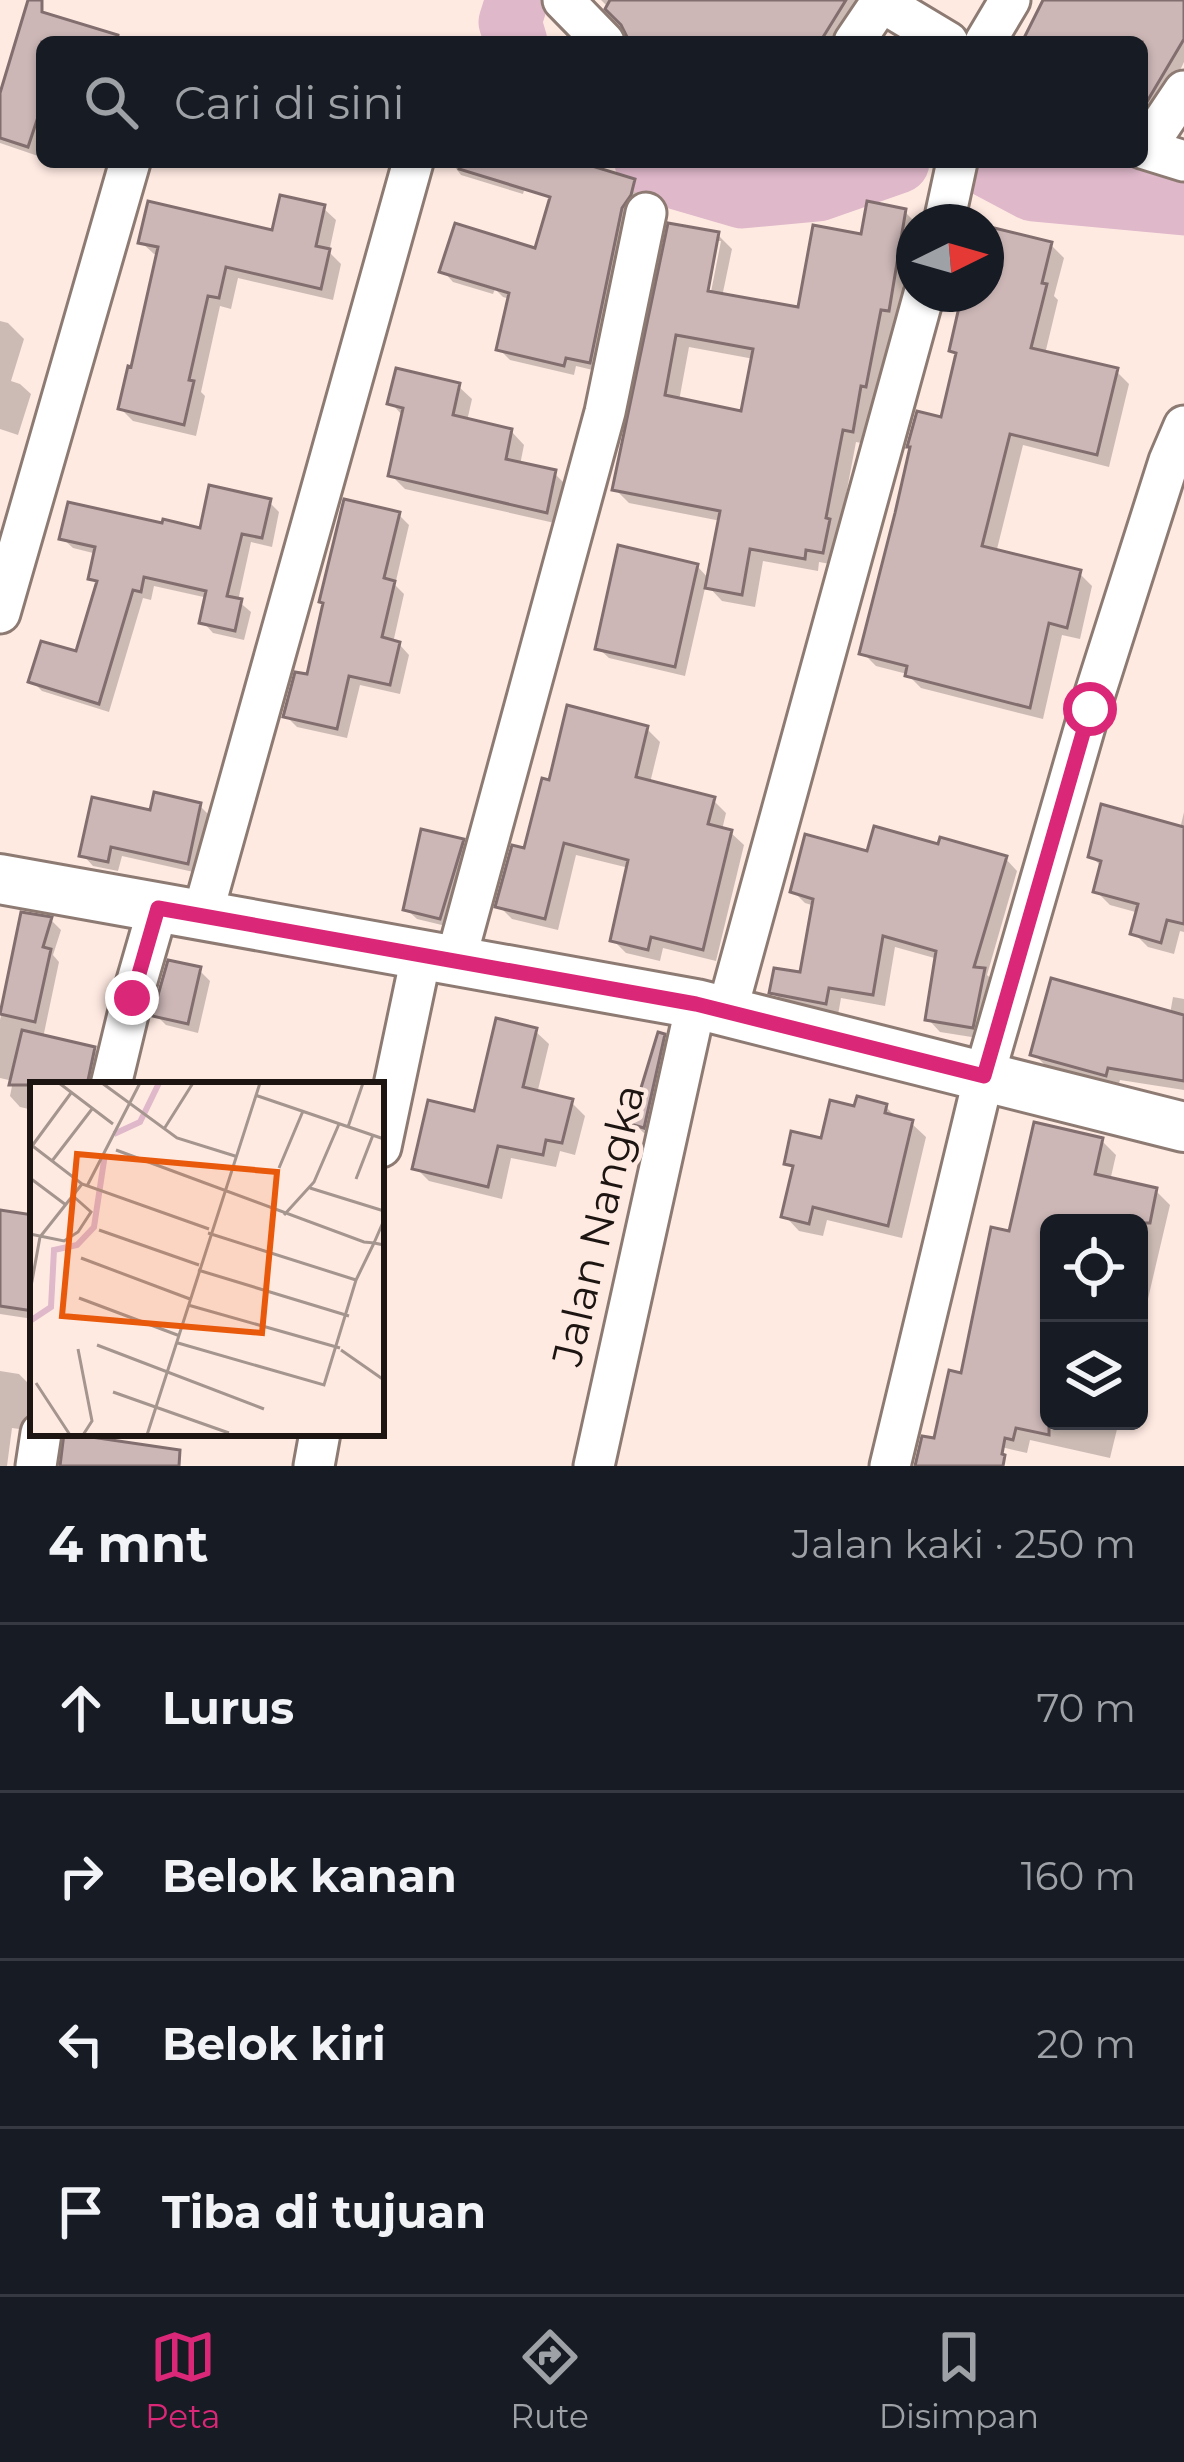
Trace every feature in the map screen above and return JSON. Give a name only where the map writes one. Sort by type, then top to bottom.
[{"type":"street","points":[[563,0],[598,36]]},
{"type":"street","points":[[989,36],[1010,0]]},
{"type":"street","points":[[858,36],[880,1],[939,36]]},
{"type":"street","points":[[1148,141],[1184,91]]},
{"type":"street","points":[[1148,149],[1184,160]]},
{"type":"street","points":[[0,613],[128,168]]},
{"type":"street","points":[[112,1082],[132,998],[180,912],[411,168]]},
{"type":"street","points":[[384,1137],[605,412],[646,213]]},
{"type":"street","name":"Jalan Nangka","points":[[594,1466],[711,1008],[919,312]]},
{"type":"street","points":[[890,1466],[984,1076],[1090,709],[1184,426]]},
{"type":"street","points":[[0,879],[711,1008],[1184,1127]]},
{"type":"street","points":[[36,1466],[40,1436]]},
{"type":"street","points":[[314,1466],[319,1436]]},
{"type":"building","points":[[28,0],[42,0],[42,12],[118,35],[36,36],[36,123],[28,147],[0,138],[0,93]]},
{"type":"building","points":[[610,0],[846,0],[824,36],[626,36],[605,9]]},
{"type":"building","points":[[1043,0],[1184,0],[1184,39],[1148,100],[1148,36],[1025,36]]},
{"type":"building","points":[[599,168],[635,179],[622,208],[590,363],[566,358],[564,366],[496,350],[509,293],[439,272],[455,223],[535,248],[550,197],[459,169]]},
{"type":"building","points":[[280,195],[325,205],[316,246],[330,249],[321,289],[226,267],[219,298],[208,296],[184,425],[118,409],[158,247],[138,243],[148,201],[272,230]]},
{"type":"building","points":[[867,201],[896,207],[896,269],[889,311],[881,310],[853,432],[843,430],[823,553],[806,550],[805,559],[750,549],[742,595],[705,588],[720,511],[612,490],[668,223],[719,232],[708,291],[798,307],[813,225],[861,234]],"holes":[[[676,335],[753,349],[741,411],[665,395]]]},
{"type":"building","points":[[1004,230],[1052,242],[1031,348],[1118,368],[1097,455],[1010,434],[982,546],[1081,570],[1067,628],[1049,623],[1030,708],[905,676],[907,666],[859,654],[917,411],[941,417],[956,353],[949,351],[958,312],[1004,312]]},
{"type":"building","points":[[396,368],[460,383],[453,415],[512,429],[506,459],[556,470],[547,513],[388,476],[403,408],[387,404]]},
{"type":"building","points":[[209,485],[271,499],[262,538],[242,534],[227,596],[242,599],[235,631],[199,623],[206,591],[144,577],[141,592],[133,590],[99,704],[28,682],[41,641],[76,651],[97,581],[88,579],[95,547],[59,539],[68,502],[200,528]]},
{"type":"building","points":[[344,499],[400,512],[384,578],[395,581],[382,637],[400,642],[390,685],[349,676],[337,729],[283,717],[295,672],[307,674]]},
{"type":"building","points":[[618,545],[698,564],[675,667],[595,649]]},
{"type":"building","points":[[567,705],[648,726],[636,777],[715,797],[708,824],[732,830],[703,950],[651,937],[648,950],[610,941],[628,860],[564,843],[545,919],[495,907],[512,845],[524,848],[542,778],[549,780]]},
{"type":"building","points":[[154,792],[201,803],[188,864],[111,847],[108,862],[79,856],[92,797],[150,810]]},
{"type":"building","points":[[1101,804],[1184,827],[1184,924],[1167,920],[1161,943],[1130,934],[1138,904],[1093,892],[1101,861],[1088,857]]},
{"type":"building","points":[[874,826],[938,844],[940,837],[1007,856],[974,967],[985,968],[973,1028],[925,1020],[936,951],[883,936],[873,995],[829,988],[826,1004],[769,993],[774,968],[800,972],[813,899],[790,892],[805,834],[867,851]]},
{"type":"building","points":[[421,829],[464,839],[440,919],[403,910]]},
{"type":"building","points":[[21,912],[52,917],[43,947],[51,949],[35,1022],[0,1014]]},
{"type":"building","points":[[168,960],[201,967],[188,1024],[152,1016]]},
{"type":"building","points":[[1051,978],[1184,1015],[1184,1081],[1108,1068],[1106,1076],[1030,1055]]},
{"type":"building","points":[[496,1018],[537,1028],[523,1087],[573,1099],[562,1143],[546,1140],[543,1155],[498,1146],[488,1187],[412,1169],[428,1100],[474,1111]]},
{"type":"building","points":[[22,1030],[95,1047],[88,1082],[9,1085]]},
{"type":"building","points":[[658,1032],[665,1034],[644,1128],[630,1124]]},
{"type":"building","points":[[857,1096],[887,1104],[885,1113],[913,1120],[888,1226],[813,1207],[809,1224],[781,1217],[793,1166],[784,1164],[791,1131],[821,1138],[830,1100],[854,1106]]},
{"type":"building","points":[[1034,1122],[1103,1138],[1095,1174],[1157,1188],[1150,1223],[1148,1214],[1040,1214],[1040,1430],[1049,1430],[1049,1435],[1016,1428],[1013,1440],[1005,1438],[1003,1466],[915,1466],[922,1436],[934,1438],[949,1370],[961,1373],[991,1227],[1009,1231]]},
{"type":"building","points":[[0,1210],[30,1215],[30,1311],[0,1306]]},
{"type":"building","points":[[64,1436],[180,1450],[179,1466],[60,1466]]},
{"type":"waterway","points":[[514,36],[510,22],[517,0]]},
{"type":"waterway","points":[[656,168],[742,197],[818,190],[881,168]]},
{"type":"waterway","points":[[991,168],[1033,190],[1184,204]]},
{"type":"route","points":[[132,998],[158,908],[696,1004],[984,1076],[1090,709]]}]
